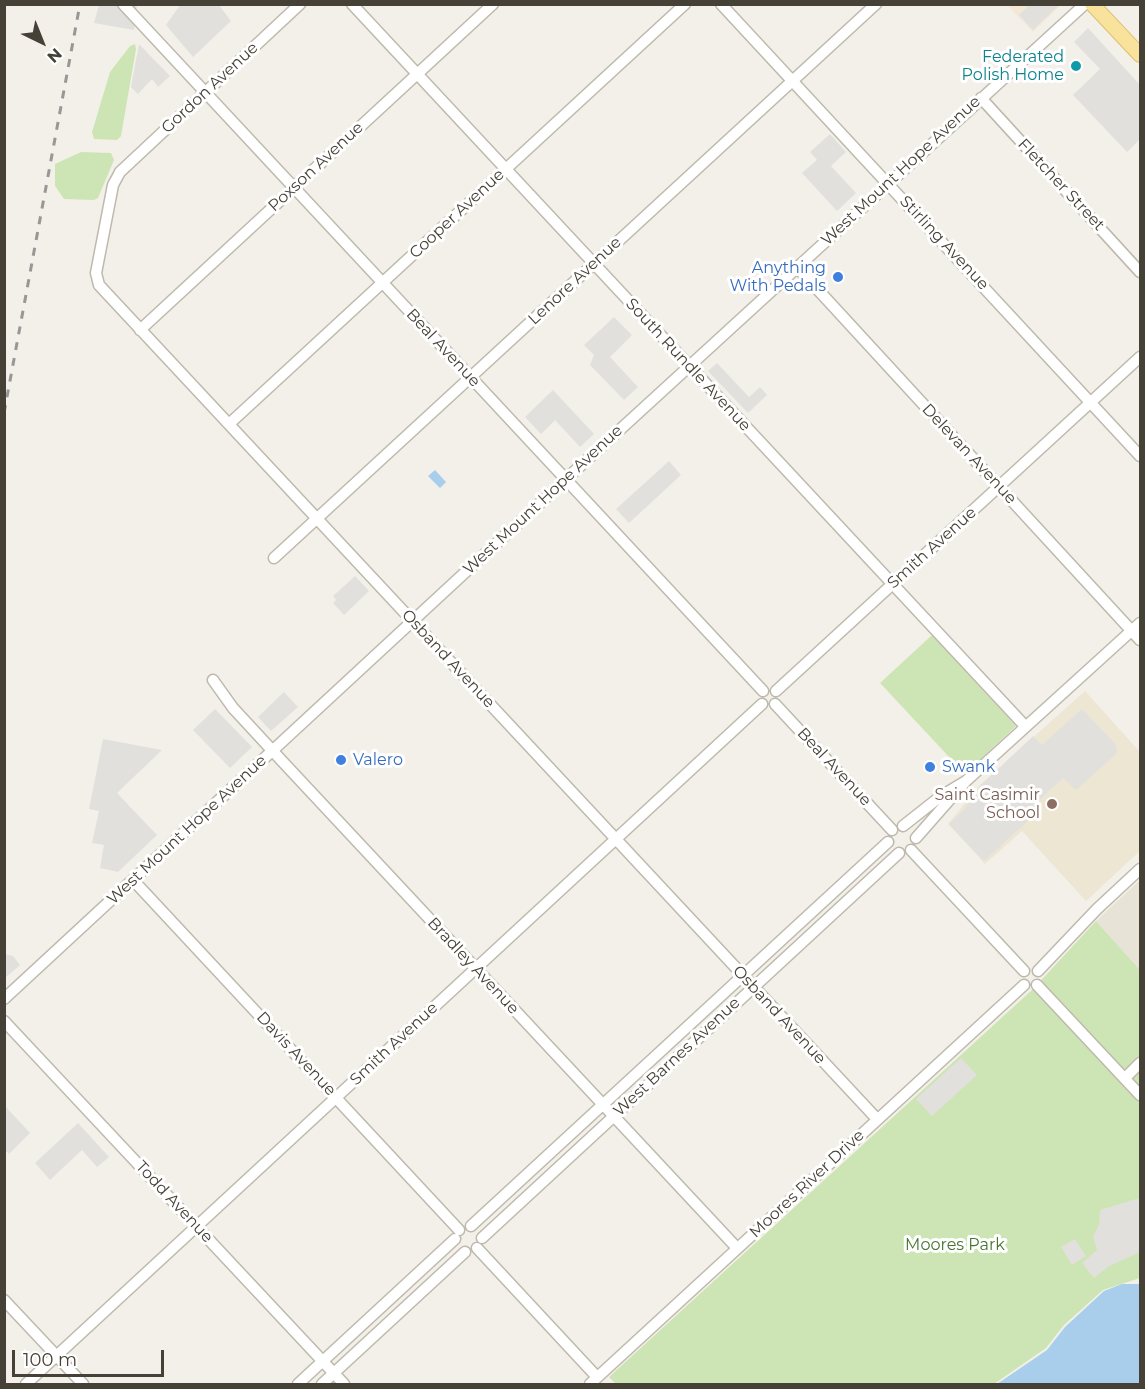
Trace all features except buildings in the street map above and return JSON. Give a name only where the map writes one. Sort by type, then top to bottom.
[{"type":"main road","points":[[1092,4],[1140,55]]},
{"type":"street","name":"Beal Avenue","points":[[123,4],[763,691]]},
{"type":"street","name":"Gordon Avenue","points":[[120,172],[300,4]]},
{"type":"street","name":"South Rundle Avenue","points":[[351,4],[1025,726]]},
{"type":"street","name":"Poxson Avenue","points":[[140,330],[493,4]]},
{"type":"street","name":"Cooper Avenue","points":[[229,424],[685,4]]},
{"type":"street","name":"Stirling Avenue","points":[[721,4],[1140,456]]},
{"type":"street","name":"Lenore Avenue","points":[[274,558],[876,4]]},
{"type":"street","name":"West Mount Hope Avenue","points":[[4,999],[888,182],[1084,4]]},
{"type":"street","name":"Fletcher Street","points":[[981,98],[1140,272]]},
{"type":"street","name":"Osband Avenue","points":[[120,172],[112,185],[96,279],[99,285],[877,1119]]},
{"type":"street","name":"Delevan Avenue","points":[[797,267],[1140,640]]},
{"type":"street","name":"Smith Avenue","points":[[776,691],[1140,357]]},
{"type":"street","points":[[911,850],[916,838],[966,781],[1140,622]]},
{"type":"street","name":"Bradley Avenue","points":[[213,680],[221,694],[272,751],[737,1248]]},
{"type":"street","points":[[771,688],[776,691],[778,699],[776,704],[767,707],[762,704],[760,699],[763,691],[771,688]]},
{"type":"street","name":"Smith Avenue","points":[[26,1384],[762,704]]},
{"type":"street","name":"Beal Avenue","points":[[776,704],[892,830]]},
{"type":"street","points":[[911,850],[899,853],[892,849],[888,842],[892,830],[903,826],[941,796],[966,781]]},
{"type":"street","points":[[903,826],[913,831],[916,838]]},
{"type":"street","name":"West Barnes Avenue","points":[[471,1226],[888,842]]},
{"type":"street","points":[[911,850],[1024,971]]},
{"type":"street","name":"West Barnes Avenue","points":[[479,1243],[899,853]]},
{"type":"street","points":[[1038,971],[1097,909],[1140,869]]},
{"type":"street","name":"Davis Avenue","points":[[133,880],[337,1098],[457,1234]]},
{"type":"street","points":[[1032,968],[1038,971],[1041,980],[1037,985],[1029,988],[1024,985],[1021,976],[1024,971],[1032,968]]},
{"type":"street","name":"Moores River Drive","points":[[594,1381],[1024,985]]},
{"type":"street","points":[[1037,985],[1140,1095]]},
{"type":"street","name":"Todd Avenue","points":[[4,1021],[344,1384]]},
{"type":"street","points":[[1125,1078],[1140,1063]]},
{"type":"street","points":[[298,1384],[457,1234],[471,1226],[477,1229],[479,1243],[594,1381]]},
{"type":"street","points":[[457,1234],[458,1247],[465,1252]]},
{"type":"street","points":[[322,1384],[465,1252],[479,1243]]},
{"type":"street","points":[[4,1300],[83,1384]]},
{"type":"shaded area","points":[[99,5],[137,5],[134,30],[94,23]]},
{"type":"shaded area","points":[[180,5],[219,5],[231,21],[193,57],[166,25]]},
{"type":"shaded area","points":[[1007,5],[1061,5],[1033,32]]},
{"type":"shaded area","points":[[1029,5],[1059,5],[1033,30],[1019,15]]},
{"type":"shaded area","points":[[1088,28],[1140,85],[1140,139],[1127,152],[1073,95],[1100,69],[1074,42]]},
{"type":"shaded area","points":[[139,44],[170,76],[158,87],[152,79],[138,94],[131,87]]},
{"type":"shaded area","points":[[830,134],[846,152],[831,166],[856,193],[837,211],[802,173],[817,160],[810,152]]},
{"type":"shaded area","points":[[614,317],[632,335],[610,357],[638,387],[624,400],[590,365],[594,355],[584,345]]},
{"type":"shaded area","points":[[717,363],[749,397],[760,387],[767,395],[748,413],[708,371]]},
{"type":"shaded area","points":[[553,390],[594,434],[580,447],[555,420],[541,434],[525,417]]},
{"type":"shaded area","points":[[669,461],[681,475],[629,523],[616,509]]},
{"type":"shaded area","points":[[355,576],[369,591],[344,615],[333,603],[336,600],[333,596]]},
{"type":"shaded area","name":"Saint Casimir School","points":[[1085,691],[1140,752],[1140,851],[1086,901],[1022,831],[985,864],[948,824],[980,785]]},
{"type":"shaded area","points":[[284,692],[298,707],[271,731],[258,717]]},
{"type":"shaded area","points":[[215,709],[252,747],[230,768],[193,730]]},
{"type":"shaded area","points":[[1082,709],[1116,745],[1117,753],[1076,790],[1063,778],[1037,802],[1042,808],[984,861],[949,824],[964,810],[980,786],[1033,736],[1042,745]]},
{"type":"shaded area","points":[[103,739],[162,750],[117,793],[157,835],[118,872],[100,868],[104,845],[92,843],[99,811],[89,809]]},
{"type":"shaded area","points":[[1140,880],[1140,970],[1096,921]]},
{"type":"shaded area","points":[[5,954],[13,956],[20,965],[5,978]]},
{"type":"shaded area","points":[[961,1058],[977,1075],[932,1116],[916,1099]]},
{"type":"shaded area","points":[[5,1106],[30,1133],[9,1154],[5,1150]]},
{"type":"shaded area","points":[[78,1123],[109,1157],[97,1167],[82,1150],[50,1180],[35,1163]]},
{"type":"shaded area","points":[[1140,1198],[1140,1252],[1109,1266],[1094,1278],[1082,1263],[1097,1250],[1093,1236],[1099,1225],[1100,1210]]},
{"type":"shaded area","points":[[1075,1239],[1086,1256],[1072,1265],[1061,1247]]},
{"type":"green space","points":[[135,44],[121,136],[117,140],[94,139],[92,132],[110,72],[130,46]]},
{"type":"green space","points":[[81,152],[111,153],[114,160],[98,198],[94,200],[64,199],[55,186],[55,164]]},
{"type":"green space","points":[[932,635],[1016,726],[965,774],[880,683]]},
{"type":"green space","name":"Moores Park","points":[[1096,921],[1140,970],[1140,1278],[1103,1290],[1064,1325],[1046,1348],[994,1384],[616,1384],[609,1377],[1033,989]]},
{"type":"water","points":[[435,470],[446,482],[440,488],[428,476]]},
{"type":"water","points":[[1122,1284],[1140,1284],[1140,1384],[997,1384],[1047,1350],[1065,1327],[1104,1291]]},
{"type":"railway","points":[[4,413],[80,4]]},
{"type":"place","name":"Federated Polish Home","points":[[1076,66]]},
{"type":"place","name":"Anything With Pedals","points":[[838,277]]},
{"type":"place","name":"Valero","points":[[341,760]]},
{"type":"place","name":"Swank","points":[[930,767]]},
{"type":"place","name":"Saint Casimir School","points":[[1052,804]]}]
